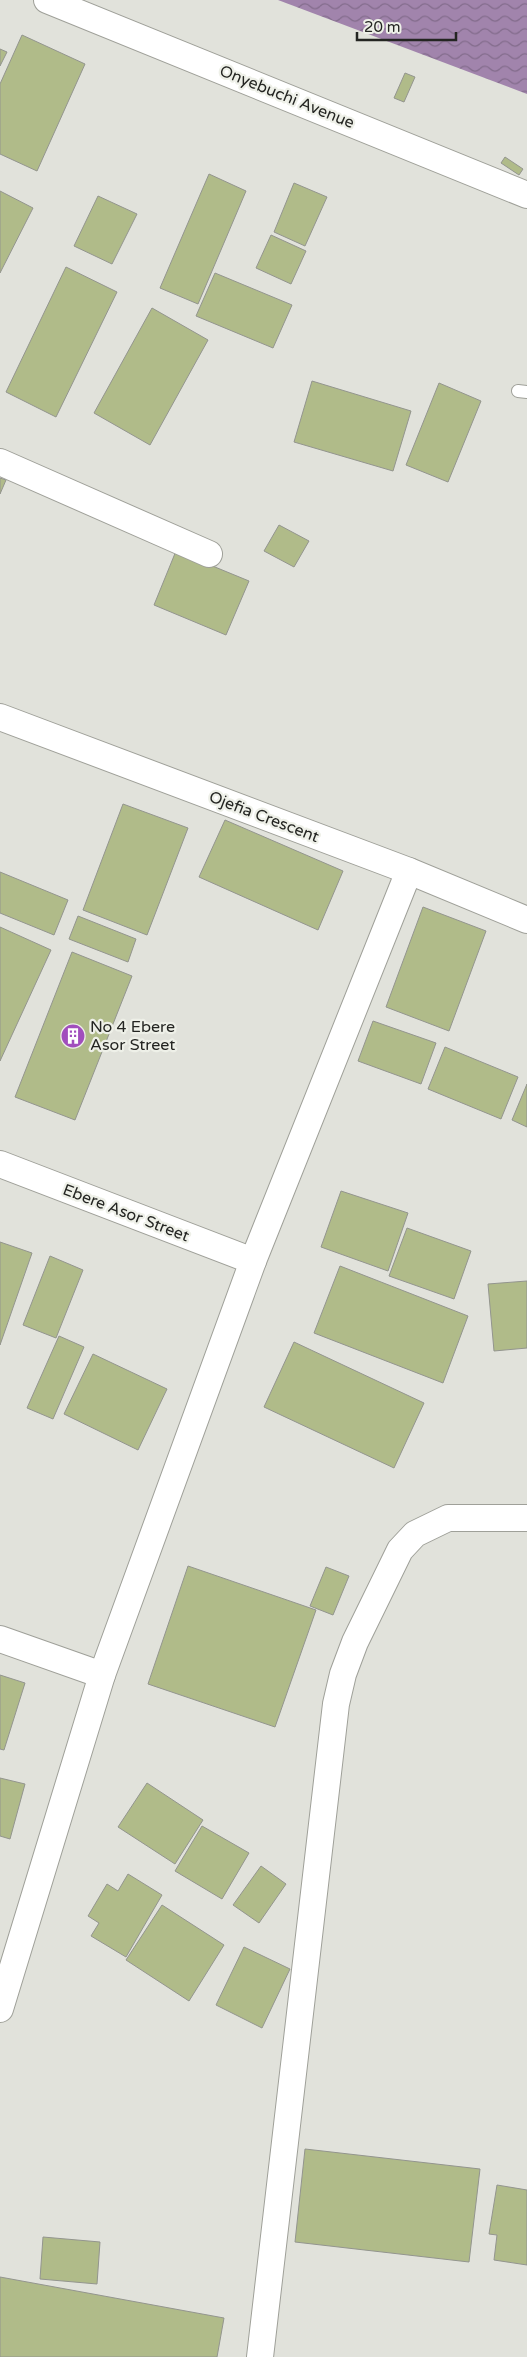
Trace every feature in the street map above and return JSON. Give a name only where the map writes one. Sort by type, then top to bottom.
[{"type":"street","name":"Onyebuchi Avenue","points":[[46,0],[527,195]]},
{"type":"street","points":[[0,462],[209,554]]},
{"type":"street","name":"Ojefia Crescent","points":[[0,717],[409,871],[527,920]]},
{"type":"street","points":[[0,2009],[102,1675],[253,1261],[409,871]]},
{"type":"street","name":"Ebere Asor Street","points":[[0,1164],[253,1261]]},
{"type":"street","points":[[260,2357],[336,1704],[343,1674],[355,1642],[400,1550],[415,1534],[448,1518],[527,1518]]},
{"type":"street","points":[[0,1639],[102,1675]]},
{"type":"water","points":[[278,0],[527,0],[527,94]]},
{"type":"building","points":[[22,35],[85,64],[37,171],[0,154],[0,84]]},
{"type":"building","points":[[0,49],[7,52],[0,66]]},
{"type":"building","points":[[405,73],[415,77],[404,102],[394,98]]},
{"type":"building","points":[[505,157],[523,169],[519,175],[501,163]]},
{"type":"building","points":[[209,174],[246,191],[198,304],[160,288]]},
{"type":"building","points":[[294,183],[327,197],[305,246],[274,232]]},
{"type":"building","points":[[0,191],[33,208],[0,273]]},
{"type":"building","points":[[98,196],[137,214],[112,264],[74,246]]},
{"type":"building","points":[[271,235],[306,251],[291,284],[256,268]]},
{"type":"building","points":[[66,267],[117,292],[56,417],[6,392]]},
{"type":"building","points":[[215,273],[292,305],[273,348],[196,316]]},
{"type":"building","points":[[152,308],[208,340],[150,445],[94,413]]},
{"type":"building","points":[[312,381],[411,411],[393,471],[294,442]]},
{"type":"building","points":[[439,383],[481,401],[448,482],[406,465]]},
{"type":"building","points":[[0,478],[6,480],[0,494]]},
{"type":"building","points":[[279,525],[309,541],[294,567],[264,551]]},
{"type":"building","points":[[176,551],[249,581],[226,635],[154,605]]},
{"type":"building","points":[[123,804],[188,828],[147,935],[83,910]]},
{"type":"building","points":[[225,820],[343,871],[318,930],[199,877]]},
{"type":"building","points":[[0,872],[68,900],[54,935],[0,913]]},
{"type":"building","points":[[423,907],[486,931],[449,1031],[386,1007]]},
{"type":"building","points":[[78,916],[136,939],[128,962],[69,939]]},
{"type":"building","points":[[0,927],[51,950],[0,1061]]},
{"type":"building","name":"No 4 Ebere Asor Street","points":[[72,952],[132,976],[75,1120],[15,1097]]},
{"type":"building","points":[[373,1021],[436,1043],[421,1084],[358,1061]]},
{"type":"building","points":[[445,1047],[518,1077],[501,1119],[428,1089]]},
{"type":"building","points":[[527,1084],[527,1127],[512,1120]]},
{"type":"building","points":[[341,1191],[408,1213],[388,1271],[321,1247]]},
{"type":"building","points":[[407,1228],[471,1251],[454,1299],[389,1276]]},
{"type":"building","points":[[0,1242],[32,1253],[0,1345]]},
{"type":"building","points":[[50,1256],[83,1270],[56,1338],[23,1325]]},
{"type":"building","points":[[340,1266],[468,1316],[443,1383],[314,1333]]},
{"type":"building","points":[[527,1281],[527,1348],[494,1351],[488,1284]]},
{"type":"building","points":[[59,1336],[84,1347],[53,1419],[27,1408]]},
{"type":"building","points":[[294,1342],[424,1403],[394,1468],[264,1407]]},
{"type":"building","points":[[93,1354],[167,1389],[138,1450],[64,1414]]},
{"type":"building","points":[[188,1566],[316,1610],[275,1727],[148,1684]]},
{"type":"building","points":[[326,1567],[349,1576],[333,1615],[310,1606]]},
{"type":"building","points":[[0,1675],[25,1683],[4,1750],[0,1749]]},
{"type":"building","points":[[0,1778],[25,1784],[10,1839],[0,1836]]},
{"type":"building","points":[[147,1783],[203,1820],[175,1864],[118,1827]]},
{"type":"building","points":[[202,1826],[249,1853],[222,1899],[175,1871]]},
{"type":"building","points":[[261,1866],[286,1884],[259,1923],[233,1905]]},
{"type":"building","points":[[128,1874],[162,1895],[126,1957],[91,1936],[99,1923],[88,1916],[107,1884],[118,1891]]},
{"type":"building","points":[[162,1905],[224,1945],[189,2001],[126,1960]]},
{"type":"building","points":[[244,1947],[290,1969],[262,2028],[216,2005]]},
{"type":"building","points":[[305,2149],[480,2169],[469,2262],[295,2242]]},
{"type":"building","points":[[497,2185],[527,2190],[527,2265],[494,2260],[497,2235],[489,2234]]},
{"type":"building","points":[[43,2237],[100,2242],[97,2284],[40,2279]]},
{"type":"building","points":[[0,2277],[224,2318],[217,2357],[0,2357]]},
{"type":"place","name":"No 4 Ebere Asor Street","points":[[73,1036]]}]
